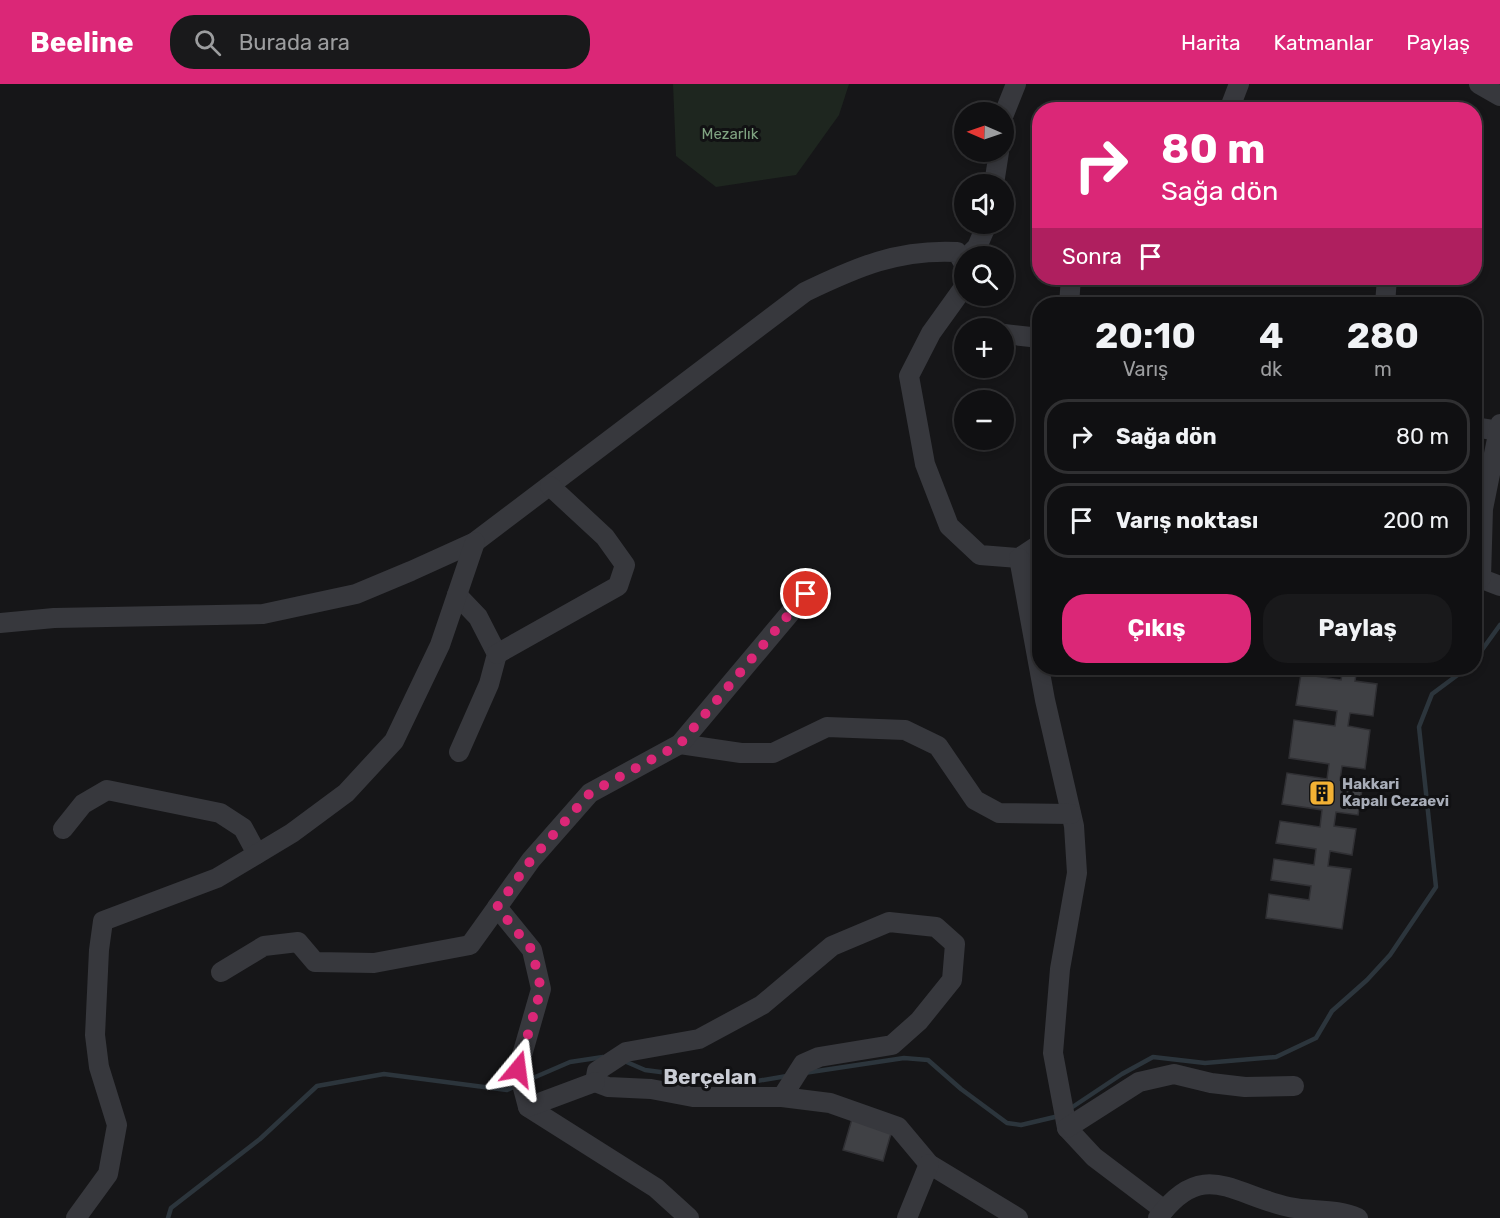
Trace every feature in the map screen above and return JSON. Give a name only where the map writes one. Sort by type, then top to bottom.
[{"type":"street","points":[[1009,102],[1016,84]]},
{"type":"street","points":[[1232,102],[1239,84]]},
{"type":"street","points":[[1479,84],[1500,96]]},
{"type":"street","points":[[0,623],[54,618],[262,614],[356,594],[475,542],[805,292],[861,266],[928,250],[954,252]]},
{"type":"street","points":[[954,301],[931,333],[909,376],[926,464],[949,526],[980,555],[1018,558],[1032,549]]},
{"type":"street","points":[[1014,335],[1032,337]]},
{"type":"street","points":[[1482,428],[1499,429],[1482,523]]},
{"type":"street","points":[[497,654],[618,586],[625,565],[605,537],[550,486]]},
{"type":"street","points":[[76,1218],[108,1174],[117,1125],[99,1067],[95,1035],[99,950],[103,921],[217,878],[292,833],[346,793],[394,741],[440,645],[475,542]]},
{"type":"street","points":[[1018,558],[1032,632]]},
{"type":"street","points":[[1482,579],[1500,586]]},
{"type":"street","points":[[221,972],[264,946],[298,942],[315,962],[374,963],[470,945],[531,860],[590,793],[680,744],[806,594]]},
{"type":"street","points":[[457,595],[478,617],[497,654],[489,684],[459,752]]},
{"type":"street","points":[[1040,675],[1071,814],[1077,873],[1060,969],[1053,1053],[1067,1128],[1094,1157],[1161,1214],[1194,1185],[1221,1184],[1289,1207],[1346,1212],[1358,1218]]},
{"type":"street","points":[[680,744],[741,753],[773,753],[827,727],[905,730],[938,746],[975,800],[999,813],[1071,814]]},
{"type":"street","points":[[63,829],[83,804],[107,790],[220,813],[243,828],[257,854]]},
{"type":"street","points":[[497,907],[532,950],[541,989],[518,1069],[528,1107],[656,1188],[689,1218]]},
{"type":"street","points":[[595,1082],[597,1071],[626,1052],[699,1039],[731,1022],[762,1005],[832,946],[889,922],[936,927],[955,944],[952,980],[919,1021],[892,1045],[819,1058],[803,1064],[782,1097]]},
{"type":"street","points":[[1067,1128],[1139,1082],[1174,1074],[1233,1086],[1294,1086]]},
{"type":"street","points":[[528,1107],[595,1082],[608,1087],[651,1089],[693,1097],[782,1097],[830,1103],[898,1127],[929,1164],[1017,1218]]},
{"type":"street","points":[[907,1218],[929,1164]]},
{"type":"green space","name":"Mezarlık","points":[[673,84],[849,84],[839,115],[796,175],[716,187],[676,156]]},
{"type":"building","name":"Hakkari Kapalı Cezaevi","points":[[1301,675],[1341,680],[1342,675],[1356,675],[1355,681],[1377,684],[1373,716],[1350,713],[1348,726],[1370,730],[1365,769],[1342,766],[1340,780],[1363,783],[1358,815],[1336,812],[1334,826],[1356,829],[1352,855],[1330,851],[1328,866],[1351,869],[1342,929],[1266,918],[1269,894],[1309,900],[1311,886],[1271,880],[1274,859],[1314,865],[1316,849],[1276,843],[1280,821],[1320,827],[1322,810],[1282,804],[1287,773],[1327,779],[1329,764],[1289,758],[1294,720],[1335,726],[1337,711],[1296,705]]},
{"type":"building","points":[[852,1119],[892,1130],[883,1161],[843,1150]]},
{"type":"waterway","points":[[1482,650],[1500,625]]},
{"type":"waterway","points":[[1068,1110],[1122,1074],[1153,1057],[1205,1063],[1276,1057],[1316,1038],[1332,1011],[1367,980],[1390,955],[1436,887],[1419,727],[1432,694],[1458,675]]},
{"type":"waterway","points":[[526,1081],[570,1062],[603,1057]]},
{"type":"waterway","points":[[804,1073],[904,1058],[928,1060],[961,1089],[1007,1123],[1021,1125],[1059,1116]]},
{"type":"waterway","points":[[622,1060],[645,1070],[745,1083],[787,1076]]},
{"type":"waterway","points":[[168,1218],[171,1208],[260,1139],[317,1086],[384,1074],[507,1090],[518,1085]]},
{"type":"place","name":"Hakkari Kapalı Cezaevi","points":[[1322,793]]},
{"type":"district","name":"Berçelan","points":[[710,1076]]},
{"type":"route","points":[[518,1069],[541,989],[532,950],[497,907],[531,860],[590,793],[680,744],[806,594]]}]
